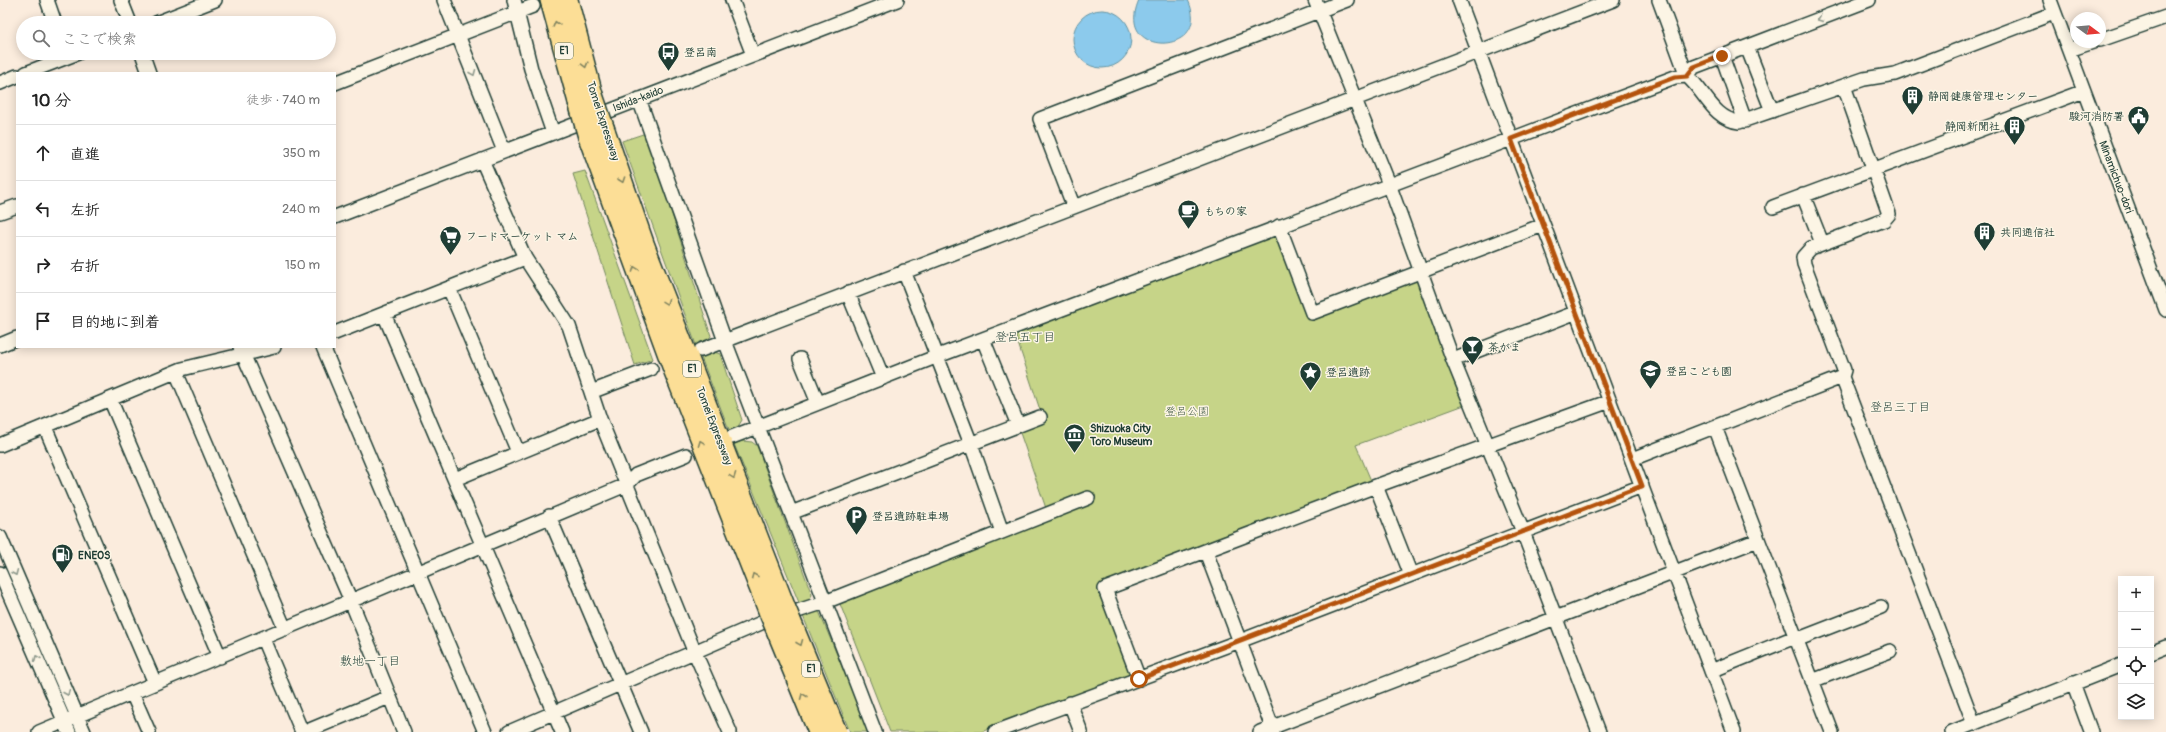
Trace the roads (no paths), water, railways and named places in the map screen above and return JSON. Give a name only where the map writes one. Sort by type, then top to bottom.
[{"type":"highway","name":"Tomei Expressway","points":[[568,0],[586,98],[672,369],[777,610],[837,732]]},
{"type":"highway","name":"Tomei Expressway","points":[[541,3],[586,98]]},
{"type":"highway","name":"Tomei Expressway","points":[[777,610],[818,732]]},
{"type":"street","points":[[47,0],[53,16]]},
{"type":"street","points":[[121,0],[127,16]]},
{"type":"street","points":[[174,16],[215,0]]},
{"type":"street","points":[[444,0],[504,151]]},
{"type":"street","points":[[732,0],[753,55]]},
{"type":"street","name":"Ishida-kaido","points":[[336,217],[897,0]]},
{"type":"street","points":[[1073,205],[1040,119],[1317,5],[1347,0]]},
{"type":"street","points":[[1458,0],[1577,312],[1734,732]]},
{"type":"street","points":[[701,350],[1073,205],[1478,50],[1614,0]]},
{"type":"street","points":[[1659,0],[1687,76],[1726,119],[1739,122],[1864,79],[1895,74],[2054,13]]},
{"type":"street","points":[[732,437],[938,356],[1389,184],[1675,77],[1687,76],[1694,67],[1747,47],[1855,2],[1869,0]]},
{"type":"street","name":"Minamichuo-dori","points":[[2050,0],[2166,310]]},
{"type":"street","points":[[336,83],[458,37],[515,6],[541,3]]},
{"type":"street","points":[[1317,5],[1389,184],[1453,360],[1523,532],[1599,732]]},
{"type":"street","points":[[515,6],[531,69],[553,133]]},
{"type":"street","points":[[2106,38],[2166,17]]},
{"type":"street","points":[[1747,47],[1772,111]]},
{"type":"street","points":[[2069,50],[2075,48]]},
{"type":"street","points":[[1722,56],[1745,121]]},
{"type":"street","points":[[28,72],[57,60]]},
{"type":"street","points":[[144,60],[149,72]]},
{"type":"street","points":[[0,83],[16,76]]},
{"type":"street","points":[[1844,86],[1872,168],[1889,211],[1888,218],[1822,244],[1806,252],[1803,257],[1804,264],[1844,370],[1842,377],[1974,724]]},
{"type":"street","points":[[1773,207],[1872,168],[2084,91]]},
{"type":"street","points":[[638,99],[725,341],[875,732]]},
{"type":"street","points":[[482,160],[525,258],[569,326],[600,419],[626,485],[695,653],[730,732]]},
{"type":"street","points":[[1803,195],[1822,244]]},
{"type":"street","points":[[0,212],[16,206]]},
{"type":"street","points":[[1279,226],[1312,313],[1543,225]]},
{"type":"street","points":[[336,333],[525,258]]},
{"type":"street","points":[[904,271],[938,356],[1002,532]]},
{"type":"street","points":[[449,288],[518,452]]},
{"type":"street","points":[[848,293],[883,378]]},
{"type":"street","points":[[1453,360],[1577,312]]},
{"type":"street","points":[[384,314],[562,732]]},
{"type":"street","points":[[0,345],[16,338]]},
{"type":"street","points":[[983,339],[1018,425]]},
{"type":"street","points":[[0,445],[176,372],[242,350],[263,348]]},
{"type":"street","points":[[323,348],[417,573],[486,732]]},
{"type":"street","points":[[242,350],[351,601],[404,732]]},
{"type":"street","points":[[800,360],[818,403]]},
{"type":"street","points":[[591,392],[651,369]]},
{"type":"street","points":[[176,372],[285,629]]},
{"type":"street","points":[[1632,459],[1715,428],[1842,377]]},
{"type":"street","points":[[110,400],[220,657]]},
{"type":"street","points":[[1139,679],[1105,589],[1206,552],[1376,486],[1610,401]]},
{"type":"street","points":[[791,513],[1040,417]]},
{"type":"street","points":[[455,479],[600,419]]},
{"type":"street","points":[[44,427],[155,683]]},
{"type":"street","points":[[1715,428],[1832,732]]},
{"type":"street","points":[[39,732],[67,727],[77,717],[549,516],[626,485],[636,475],[686,455]]},
{"type":"street","points":[[1376,486],[1411,575]]},
{"type":"street","points":[[995,732],[1240,641],[1642,486]]},
{"type":"street","points":[[509,732],[695,653],[761,623],[825,602],[1088,498]]},
{"type":"street","points":[[549,516],[640,732]]},
{"type":"street","points":[[0,537],[84,732]]},
{"type":"street","points":[[1260,732],[1273,730],[1555,618],[1758,540]]},
{"type":"street","points":[[1206,552],[1273,730]]},
{"type":"street","points":[[0,573],[67,727]]},
{"type":"street","points":[[1712,671],[1881,607]]},
{"type":"street","points":[[263,639],[304,732],[389,697]]},
{"type":"street","points":[[2154,652],[2166,647]]},
{"type":"street","points":[[1812,680],[1890,651]]},
{"type":"street","points":[[1952,732],[2118,665]]},
{"type":"street","points":[[2073,684],[2091,732]]},
{"type":"street","points":[[132,693],[149,732]]},
{"type":"street","points":[[1070,703],[1081,732]]},
{"type":"water","points":[[1139,0],[1188,0],[1192,18],[1188,32],[1177,40],[1164,43],[1150,41],[1139,33],[1135,19]]},
{"type":"water","points":[[1102,10],[1113,12],[1126,23],[1129,28],[1131,39],[1129,50],[1118,63],[1113,66],[1102,68],[1091,66],[1078,55],[1075,50],[1073,39],[1075,28],[1086,15],[1091,12]]},
{"type":"place","name":"登呂南","points":[[668,72]]},
{"type":"place","name":"静岡健康管理センター","points":[[1913,116]]},
{"type":"place","name":"駿河消防署","points":[[2139,136]]},
{"type":"place","name":"静岡新聞社","points":[[2015,146]]},
{"type":"place","name":"もちの家","points":[[1188,230]]},
{"type":"place","name":"共同通信社","points":[[1985,252]]},
{"type":"place","name":"フードマーケット マム","points":[[450,256]]},
{"type":"place","name":"茶がま","points":[[1472,366]]},
{"type":"place","name":"登呂こども園","points":[[1651,390]]},
{"type":"place","name":"登呂遺跡","points":[[1310,392]]},
{"type":"place","name":"Shizuoka City Toro Museum","points":[[1074,454]]},
{"type":"place","name":"登呂遺跡駐車場","points":[[857,536]]},
{"type":"place","name":"ENEOS","points":[[62,574]]},
{"type":"district","name":"登呂五丁目","points":[[1025,337]]},
{"type":"district","name":"登呂三丁目","points":[[1900,407]]},
{"type":"district","name":"敷地一丁目","points":[[370,661]]},
{"type":"park label","name":"登呂公園","points":[[1187,411]]}]
